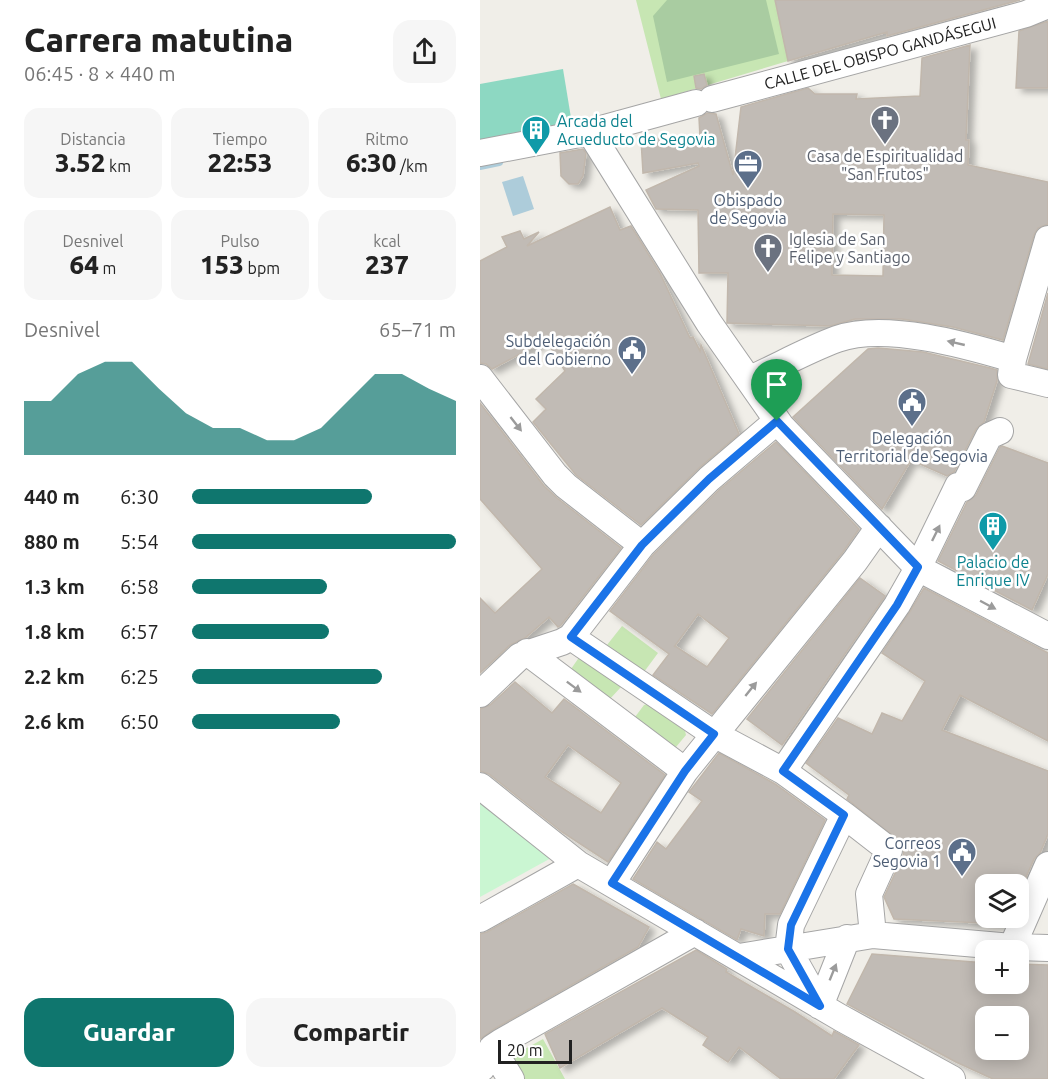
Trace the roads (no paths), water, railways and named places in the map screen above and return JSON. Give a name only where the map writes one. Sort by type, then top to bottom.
[{"type":"street","name":"CALLE DEL OBISPO GANDÁSEGUI","points":[[480,153],[590,132],[1026,14],[1048,5]]},
{"type":"street","points":[[590,132],[709,323],[779,423],[918,567],[1048,636]]},
{"type":"street","points":[[1048,239],[1013,358],[1011,375],[1048,384]]},
{"type":"street","points":[[750,379],[839,339],[866,334],[938,339],[1013,358]]},
{"type":"street","points":[[480,378],[566,486],[642,545]]},
{"type":"street","points":[[480,694],[520,656],[571,637],[642,545],[709,479],[779,423]]},
{"type":"street","points":[[783,771],[897,605],[956,492],[963,488],[989,436],[1000,431]]},
{"type":"street","points":[[612,883],[685,771],[855,561],[879,527]]},
{"type":"street","points":[[571,637],[714,734],[783,771],[889,850],[868,894],[873,934]]},
{"type":"street","points":[[527,652],[685,771]]},
{"type":"street","points":[[480,786],[578,864],[820,1006],[951,1079]]},
{"type":"street","points":[[820,1006],[788,949],[791,925],[844,815]]},
{"type":"street","points":[[480,919],[578,864]]},
{"type":"street","points":[[1015,940],[1048,865]]},
{"type":"street","points":[[511,1079],[487,1058],[695,932]]},
{"type":"street","points":[[739,957],[873,934],[975,944]]},
{"type":"street","points":[[820,1006],[847,938]]},
{"type":"street","points":[[1029,948],[1048,948]]},
{"type":"water","points":[[523,176],[534,209],[513,216],[502,182]]},
{"type":"waterway","points":[[480,166],[499,162]]},
{"type":"place","name":"Casa de Espiritualidad \"San Frutos\"","points":[[885,146]]},
{"type":"place","name":"Arcada del Acueducto de Segovia","points":[[536,156]]},
{"type":"place","name":"Obispado de Segovia","points":[[748,190]]},
{"type":"place","name":"Iglesia de San Felipe y Santiago","points":[[768,274]]},
{"type":"place","name":"Subdelegación del Gobierno","points":[[632,376]]},
{"type":"place","name":"Delegación Territorial de Segovia","points":[[912,428]]},
{"type":"place","name":"Palacio de Enrique IV","points":[[993,552]]},
{"type":"place","name":"Correos Segovia 1","points":[[962,878]]}]
